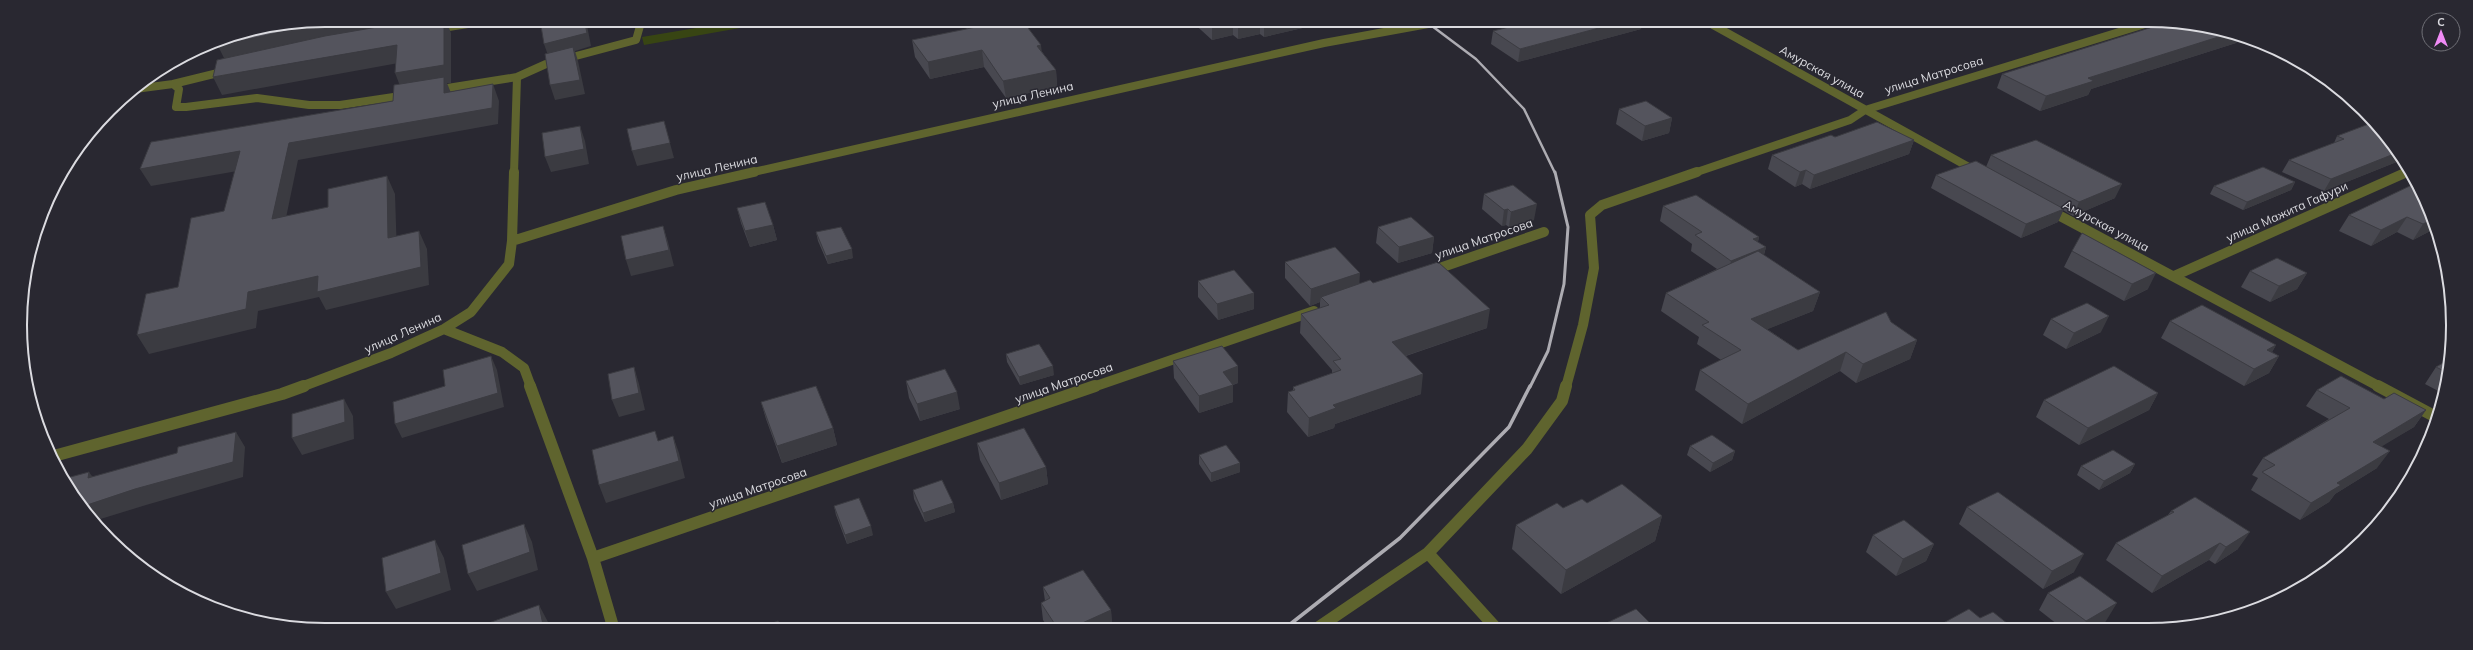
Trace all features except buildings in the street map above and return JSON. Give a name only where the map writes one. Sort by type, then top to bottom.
[{"type":"street","points":[[424,31],[449,27]]},
{"type":"street","points":[[173,84],[179,89],[176,107],[196,108],[256,98],[282,98],[290,102],[317,106],[359,103],[517,77],[533,68],[619,46],[636,40],[640,27]]},
{"type":"street","name":"улица Ленина","points":[[57,455],[282,394],[392,353],[444,330],[470,312],[497,280],[509,264],[512,241],[676,190],[1310,46],[1412,27]]},
{"type":"street","name":"Амурская улица","points":[[1717,27],[1986,176]]},
{"type":"street","name":"улица Матросова","points":[[1428,553],[1527,449],[1562,401],[1583,325],[1594,268],[1590,215],[1602,205],[1850,120],[1865,110],[2135,27]]},
{"type":"street","points":[[146,88],[173,84],[234,69]]},
{"type":"street","points":[[512,241],[517,77]]},
{"type":"street","name":"улица Мажита Гафури","points":[[2174,276],[2404,173]]},
{"type":"street","name":"Амурская улица","points":[[2042,206],[2432,414]]},
{"type":"street","name":"улица Матросова","points":[[1424,274],[1544,232]]},
{"type":"street","name":"улица Матросова","points":[[592,558],[1325,307]]},
{"type":"street","points":[[444,330],[502,352],[524,368],[592,558],[612,623]]},
{"type":"street","points":[[1325,623],[1428,553],[1491,623]]},
{"type":"green space","points":[[702,27],[740,28],[644,45],[642,37]]},
{"type":"railway","points":[[1433,27],[1476,59],[1524,109],[1555,173]]},
{"type":"railway","points":[[1530,387],[1548,351],[1564,284],[1568,227],[1555,172]]},
{"type":"railway","points":[[1292,623],[1400,538],[1509,427],[1530,386]]}]
